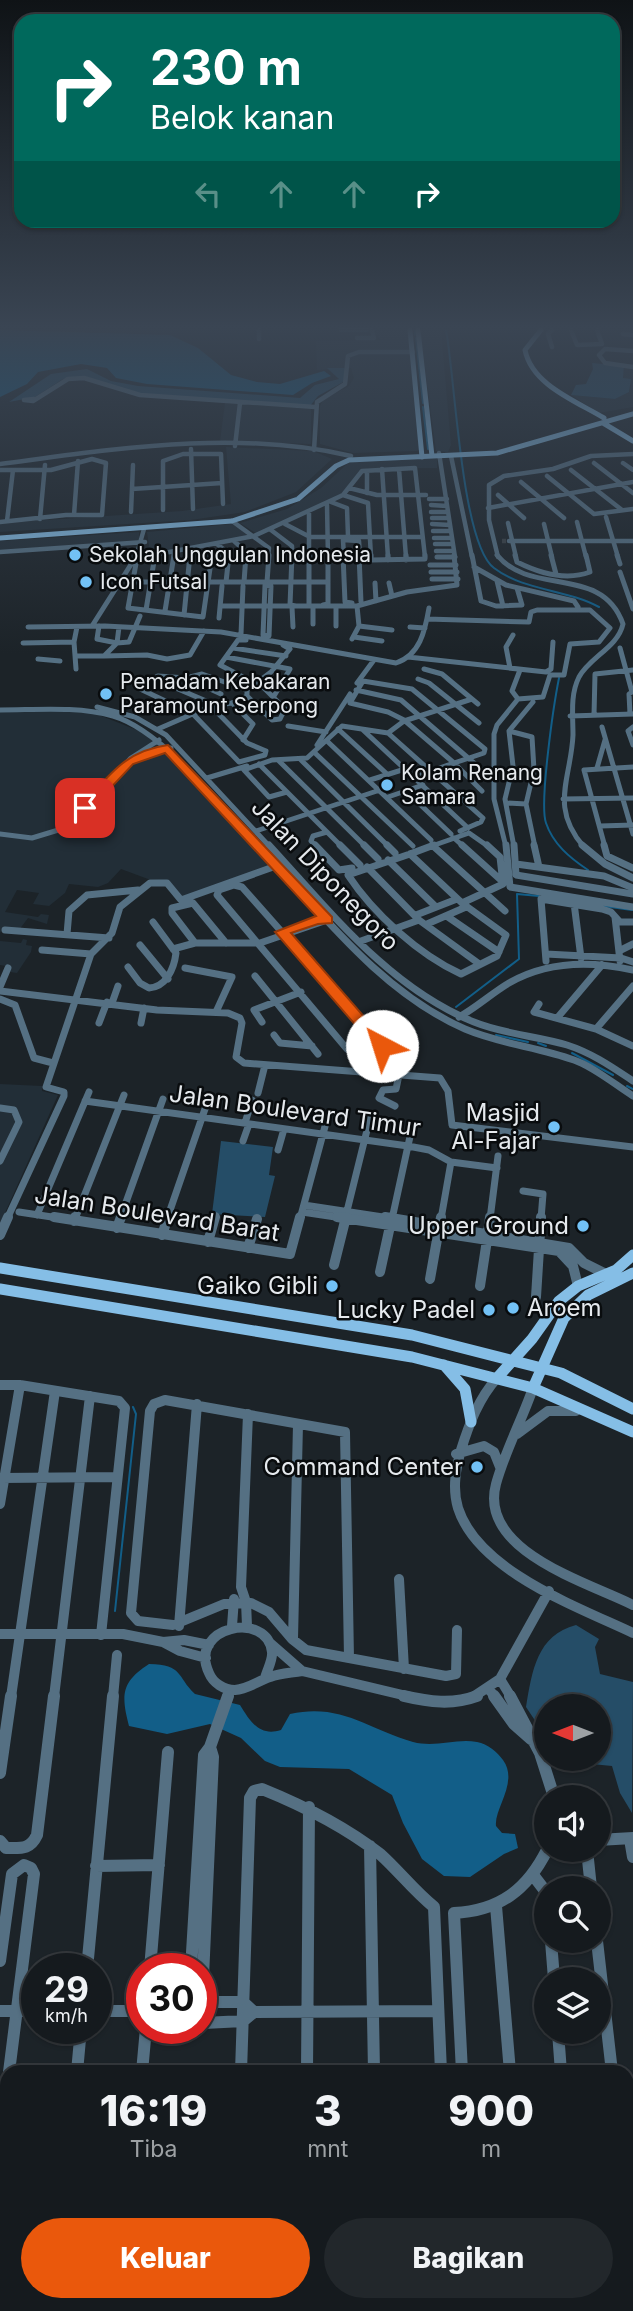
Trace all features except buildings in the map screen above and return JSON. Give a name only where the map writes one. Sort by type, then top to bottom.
[{"type":"main road","points":[[421,438],[422,455]]},
{"type":"main road","points":[[433,438],[436,455]]},
{"type":"main road","points":[[12,536],[204,521],[250,513],[293,499],[330,465],[348,457],[469,454],[520,447],[548,438]]},
{"type":"main road","points":[[0,536],[144,529],[232,521],[293,499],[344,462],[366,457],[422,455]]},
{"type":"main road","points":[[498,1377],[512,1358],[532,1339],[559,1301],[578,1286],[606,1275],[633,1255]]},
{"type":"main road","points":[[0,1268],[412,1335],[544,1367],[633,1409]]},
{"type":"main road","points":[[533,1388],[564,1318],[588,1295],[633,1273]]},
{"type":"main road","points":[[578,1286],[588,1295]]},
{"type":"main road","points":[[0,1289],[443,1364],[533,1388],[633,1432]]},
{"type":"main road","points":[[123,1308],[138,1300],[133,1289]]},
{"type":"main road","points":[[154,1313],[151,1302],[164,1294]]},
{"type":"main road","points":[[443,1364],[466,1389],[471,1422]]},
{"type":"street","points":[[235,445],[236,438]]},
{"type":"street","points":[[315,438],[315,449]]},
{"type":"street","points":[[0,467],[124,451],[235,445],[315,449],[348,457]]},
{"type":"street","points":[[193,509],[195,449]]},
{"type":"street","points":[[163,510],[163,461],[195,449],[221,454],[223,504]]},
{"type":"street","points":[[221,606],[336,607],[369,604],[420,586],[457,585],[451,528],[436,455]]},
{"type":"street","points":[[452,455],[481,601],[503,606],[522,605],[517,588]]},
{"type":"street","points":[[620,572],[633,607],[616,606],[589,589],[515,570],[498,557],[485,492],[494,481],[561,467],[593,455],[633,456]]},
{"type":"street","points":[[0,467],[13,470],[45,470],[97,458],[105,461],[102,514],[0,522]]},
{"type":"street","points":[[40,519],[45,470],[49,461]]},
{"type":"street","points":[[74,515],[78,461]]},
{"type":"street","points":[[594,463],[633,493]]},
{"type":"street","points":[[623,463],[633,470]]},
{"type":"street","points":[[131,512],[132,465]]},
{"type":"street","points":[[212,553],[205,615],[128,608],[137,558],[192,552],[271,530],[329,504],[343,495],[359,474],[367,471],[415,468],[425,559],[371,560],[368,503]]},
{"type":"street","points":[[382,469],[388,560]]},
{"type":"street","points":[[399,469],[406,560]]},
{"type":"street","points":[[7,521],[13,470]]},
{"type":"street","points":[[571,470],[622,510]]},
{"type":"street","points":[[367,471],[367,493]]},
{"type":"street","points":[[547,476],[597,515],[633,511]]},
{"type":"street","points":[[521,482],[564,518]]},
{"type":"street","points":[[488,508],[633,482]]},
{"type":"street","points":[[132,489],[222,483]]},
{"type":"street","points":[[349,488],[384,495],[417,495]]},
{"type":"street","points":[[343,495],[368,503],[384,503]]},
{"type":"street","points":[[417,495],[431,518],[451,528]]},
{"type":"street","points":[[498,495],[524,518]]},
{"type":"street","points":[[311,606],[328,605],[329,504]]},
{"type":"street","points":[[329,504],[347,508],[345,602],[359,604]]},
{"type":"street","points":[[309,513],[313,624]]},
{"type":"street","points":[[606,517],[620,564]]},
{"type":"street","points":[[431,518],[451,528]]},
{"type":"street","points":[[431,518],[451,528]]},
{"type":"street","points":[[431,518],[451,528]]},
{"type":"street","points":[[232,521],[269,548],[267,582]]},
{"type":"street","points":[[508,523],[506,541],[517,562],[556,574],[579,575],[590,572],[577,522]]},
{"type":"street","points":[[285,524],[310,537],[422,537]]},
{"type":"street","points":[[544,524],[556,574]]},
{"type":"street","points":[[436,554],[451,528]]},
{"type":"street","points":[[140,616],[128,642],[97,639],[99,611],[145,542],[144,529]]},
{"type":"street","points":[[271,530],[292,546],[310,545]]},
{"type":"street","points":[[345,538],[359,541],[359,626],[353,638],[382,641]]},
{"type":"street","points":[[152,678],[211,705],[243,740],[266,751],[265,755],[237,761],[194,714],[138,688],[152,678],[186,678],[205,674],[247,693],[272,720],[278,720],[285,709],[274,696],[253,678],[221,666],[240,637],[246,552],[234,541]]},
{"type":"street","points":[[494,541],[633,541]]},
{"type":"street","points":[[0,552],[145,542]]},
{"type":"street","points":[[218,545],[228,553]]},
{"type":"street","points":[[292,546],[293,628]]},
{"type":"street","points":[[192,552],[228,553]]},
{"type":"street","points":[[184,615],[192,552]]},
{"type":"street","points":[[219,618],[228,553]]},
{"type":"street","points":[[165,611],[174,554]]},
{"type":"street","points":[[146,610],[155,555]]},
{"type":"street","points":[[430,565],[456,568]]},
{"type":"street","points":[[456,568],[432,575],[458,579]]},
{"type":"street","points":[[474,568],[517,588],[574,601],[578,607]]},
{"type":"street","points":[[497,581],[503,606]]},
{"type":"street","points":[[133,582],[328,582]]},
{"type":"street","points":[[374,583],[376,601]]},
{"type":"street","points":[[389,583],[392,596]]},
{"type":"street","points":[[406,583],[407,592]]},
{"type":"street","points":[[536,592],[541,607]]},
{"type":"street","points":[[555,597],[559,607]]},
{"type":"street","points":[[616,606],[622,620],[622,631],[581,674],[573,693],[570,716],[572,744],[565,769],[563,800],[565,821],[576,841],[604,863],[633,878]]},
{"type":"street","points":[[336,607],[336,626]]},
{"type":"street","points":[[28,627],[55,630],[96,626],[204,631],[318,647],[396,663],[408,657],[422,640],[429,608]]},
{"type":"street","points":[[408,657],[564,675],[572,642],[600,643],[606,638],[610,628],[590,610],[533,611],[529,622],[428,619]]},
{"type":"street","points":[[359,626],[392,630]]},
{"type":"street","points":[[76,669],[74,642],[77,627]]},
{"type":"street","points":[[104,656],[117,643],[119,627]]},
{"type":"street","points":[[410,627],[425,628]]},
{"type":"street","points":[[184,639],[186,630]]},
{"type":"street","points":[[38,659],[60,662],[67,651],[104,656],[147,655],[168,659],[176,654],[190,656],[204,631]]},
{"type":"street","points":[[510,668],[506,648],[513,635]]},
{"type":"street","points":[[211,705],[232,703],[247,693],[286,656],[289,647],[240,637]]},
{"type":"street","points":[[23,643],[74,642]]},
{"type":"street","points":[[554,642],[551,669],[543,696],[518,699],[497,725],[494,734],[494,799],[505,836],[510,887],[633,907]]},
{"type":"street","points":[[233,648],[286,656]]},
{"type":"street","points":[[570,716],[631,714],[629,694],[633,692],[630,670],[620,648]]},
{"type":"street","points":[[226,657],[277,665],[291,672],[274,696]]},
{"type":"street","points":[[207,778],[281,755],[298,758],[310,751],[326,732],[374,660]]},
{"type":"street","points":[[251,662],[270,671]]},
{"type":"street","points":[[424,669],[442,674],[478,704]]},
{"type":"street","points":[[518,699],[512,691],[520,670]]},
{"type":"street","points":[[594,715],[595,674],[630,670]]},
{"type":"street","points":[[186,678],[221,694]]},
{"type":"street","points":[[418,679],[429,683],[479,723]]},
{"type":"street","points":[[414,777],[431,771],[452,764],[484,753],[485,750],[409,688],[363,681],[350,703],[392,713],[404,720],[452,764],[482,791]]},
{"type":"street","points":[[159,729],[194,714],[211,705],[221,694],[238,688]]},
{"type":"street","points":[[356,690],[398,699],[488,775]]},
{"type":"street","points":[[388,733],[404,720],[472,699]]},
{"type":"street","points":[[533,702],[509,731],[513,766],[506,803],[516,875],[520,878],[633,894]]},
{"type":"street","points":[[232,703],[253,724],[243,740]]},
{"type":"street","name":"Jalan Diponegoro","points":[[0,704],[77,704],[159,729],[207,778],[265,855],[374,969],[451,1023],[494,1040],[562,1055],[613,1082],[633,1096]]},
{"type":"street","name":"Jalan Diponegoro","points":[[0,710],[73,709],[132,719],[159,740],[256,831],[336,917],[383,964],[410,986],[460,1016],[500,1030],[570,1046],[600,1059],[633,1081]]},
{"type":"street","points":[[289,726],[326,732]]},
{"type":"street","points":[[287,792],[269,797],[245,772],[247,768],[278,760],[302,760],[315,753],[338,729],[346,726],[388,733],[483,818],[470,830],[388,860],[339,870],[311,841],[313,836],[327,832]]},
{"type":"street","points":[[601,727],[633,834]]},
{"type":"street","points":[[633,727],[628,731],[633,746]]},
{"type":"street","points":[[361,728],[500,857],[503,882],[500,888],[484,895],[461,903],[435,906],[397,928],[361,941]]},
{"type":"street","points":[[338,729],[387,774]]},
{"type":"street","points":[[509,731],[531,737],[534,770],[526,804],[539,867]]},
{"type":"street","points":[[597,768],[605,738]]},
{"type":"street","points":[[0,834],[32,838],[65,828],[129,761],[159,740]]},
{"type":"street","points":[[327,741],[388,797],[484,895],[505,911]]},
{"type":"street","points":[[129,761],[151,751],[177,746]]},
{"type":"street","points":[[315,753],[361,797],[411,850],[461,903],[503,932],[505,938],[495,958],[478,963],[459,974],[397,928],[348,877],[377,859],[411,850]]},
{"type":"street","points":[[278,760],[377,859]]},
{"type":"street","points":[[302,760],[395,853]]},
{"type":"street","points":[[259,764],[418,917],[478,963]]},
{"type":"street","points":[[633,767],[584,770],[607,856],[633,869]]},
{"type":"street","points":[[370,780],[405,769]]},
{"type":"street","points":[[388,797],[423,785]]},
{"type":"street","points":[[256,831],[380,790]]},
{"type":"street","points":[[405,791],[503,882]]},
{"type":"street","points":[[563,800],[633,799]]},
{"type":"street","points":[[506,803],[526,804]]},
{"type":"street","points":[[600,826],[632,825]]},
{"type":"street","points":[[265,855],[275,852]]},
{"type":"street","points":[[388,860],[435,906]]},
{"type":"street","points":[[516,864],[604,876],[633,888]]},
{"type":"street","points":[[0,1235],[64,1096],[60,1090],[46,1087],[91,954],[109,938],[118,910],[138,890],[150,883],[167,883],[181,900],[276,866]]},
{"type":"street","points":[[240,886],[382,1046],[375,1051],[353,1052],[347,1049],[260,943],[216,893],[240,886]]},
{"type":"street","points":[[67,934],[69,911],[88,895],[138,890]]},
{"type":"street","points":[[633,922],[621,922],[608,911],[574,903],[541,900],[546,957],[633,962]]},
{"type":"street","points":[[195,943],[171,911],[174,907],[192,903],[226,943]]},
{"type":"street","points":[[427,924],[448,917],[461,903]]},
{"type":"street","points":[[574,903],[581,958]]},
{"type":"street","points":[[175,952],[195,943],[260,943],[336,917]]},
{"type":"street","points":[[448,917],[499,952]]},
{"type":"street","points":[[615,917],[617,942],[623,962]]},
{"type":"street","points":[[153,922],[175,952]]},
{"type":"street","points":[[5,930],[109,938]]},
{"type":"street","points":[[623,962],[633,944]]},
{"type":"street","points":[[140,945],[168,979]]},
{"type":"street","points":[[42,950],[91,954]]},
{"type":"street","points":[[168,979],[175,952]]},
{"type":"street","points":[[451,1023],[528,973],[563,965],[623,962]]},
{"type":"street","points":[[374,969],[383,964]]},
{"type":"street","points":[[558,1017],[602,965]]},
{"type":"street","points":[[128,967],[146,986],[168,979]]},
{"type":"street","points":[[8,968],[0,989],[144,1009],[216,1012],[240,1018],[242,1023],[236,1057],[239,1060],[265,1065],[444,1080],[452,1125],[633,1147]]},
{"type":"street","points":[[185,968],[233,977],[216,1012]]},
{"type":"street","points":[[255,976],[318,1054]]},
{"type":"street","points":[[99,1023],[118,986]]},
{"type":"street","points":[[596,1029],[633,986]]},
{"type":"street","points":[[262,1022],[254,1010],[301,992]]},
{"type":"street","points":[[0,999],[15,1005],[34,1058],[53,1063]]},
{"type":"street","points":[[539,1004],[534,1012],[558,1017],[631,1042]]},
{"type":"street","points":[[141,1023],[144,1009]]},
{"type":"street","points":[[494,1040],[492,1037],[500,1030]]},
{"type":"street","points":[[274,1035],[280,1043],[312,1046]]},
{"type":"street","points":[[243,1141],[265,1065]]},
{"type":"street","points":[[613,1082],[620,1082],[624,1074]]},
{"type":"street","points":[[395,1106],[379,1098],[383,1090],[396,1089],[399,1075]]},
{"type":"street","points":[[74,1221],[124,1095]]},
{"type":"street","name":"Jalan Boulevard Timur","points":[[37,1215],[87,1096],[119,1105],[408,1146],[429,1150],[451,1162],[496,1168]]},
{"type":"street","points":[[117,1228],[163,1099]]},
{"type":"street","points":[[162,1235],[206,1106]]},
{"type":"street","points":[[0,1108],[14,1110],[19,1122],[0,1161]]},
{"type":"street","points":[[334,1265],[370,1118]]},
{"type":"street","points":[[327,1119],[303,1208],[569,1248],[584,1263],[606,1275]]},
{"type":"street","points":[[278,1150],[284,1129]]},
{"type":"street","points":[[380,1272],[411,1132]]},
{"type":"street","points":[[480,1286],[498,1156]]},
{"type":"street","points":[[430,1279],[451,1162]]},
{"type":"street","points":[[523,1191],[543,1194],[536,1297]]},
{"type":"street","name":"Jalan Boulevard Barat","points":[[19,1212],[290,1254],[303,1208]]},
{"type":"street","points":[[208,1242],[215,1216]]},
{"type":"street","points":[[248,1248],[257,1219]]},
{"type":"street","points":[[541,1245],[559,1251],[573,1266],[574,1280],[578,1286]]},
{"type":"street","points":[[573,1266],[584,1263]]},
{"type":"street","points":[[498,1377],[488,1387],[456,1454],[452,1469],[453,1493],[466,1527],[497,1563],[633,1633]]},
{"type":"street","points":[[0,1385],[20,1385],[119,1401],[125,1408],[102,1635]]},
{"type":"street","points":[[0,1504],[2,1478],[20,1385]]},
{"type":"street","points":[[533,1388],[516,1435],[495,1479],[493,1502],[498,1524],[512,1543],[527,1554],[633,1605]]},
{"type":"street","points":[[0,1773],[55,1391]]},
{"type":"street","points":[[0,1841],[6,1848],[26,1848],[33,1844],[37,1835],[90,1396]]},
{"type":"street","points":[[349,1658],[345,1432],[197,1404],[165,1400],[152,1406],[131,1613],[144,1623],[179,1626],[233,1602],[246,1602],[265,1608],[280,1620],[293,1642],[306,1650],[404,1669],[446,1676],[456,1674],[457,1630]]},
{"type":"street","points":[[179,1626],[197,1404]]},
{"type":"street","points":[[516,1435],[548,1411],[568,1409],[603,1418]]},
{"type":"street","points":[[247,1626],[246,1602],[241,1587],[248,1414]]},
{"type":"street","points":[[293,1642],[298,1424]]},
{"type":"street","points":[[456,1454],[475,1444],[485,1445],[499,1457],[500,1467]]},
{"type":"street","points":[[2,1478],[117,1477]]},
{"type":"street","points":[[400,1579],[404,1669]]},
{"type":"street","points":[[232,1626],[233,1602],[241,1587]]},
{"type":"street","points":[[228,1694],[255,1686],[265,1678],[302,1671],[430,1702],[463,1701],[500,1679],[549,1591]]},
{"type":"street","points":[[228,1694],[212,1678],[206,1658],[209,1646],[223,1630],[232,1626],[247,1626],[264,1635],[302,1671]]},
{"type":"street","points":[[0,1634],[122,1634],[163,1642],[184,1640],[209,1646]]},
{"type":"street","points":[[163,1642],[180,1651],[206,1658]]},
{"type":"street","points":[[265,1678],[273,1655],[270,1643]]},
{"type":"street","points":[[88,1953],[117,1655]]},
{"type":"street","points":[[500,1679],[525,1719],[531,1739],[552,1785]]},
{"type":"street","points":[[488,1688],[514,1724],[531,1739]]},
{"type":"street","points":[[193,1953],[214,1759],[210,1747],[228,1694]]},
{"type":"street","points":[[151,1953],[168,1752]]},
{"type":"street","points":[[241,2065],[250,1798],[254,1791],[262,1789],[309,1807],[348,1828],[434,1908],[441,2065]]},
{"type":"street","points":[[307,2065],[309,1807]]},
{"type":"street","points":[[611,1839],[632,1838],[633,1857]]},
{"type":"street","points":[[370,1846],[374,2065]]},
{"type":"street","points":[[203,1862],[203,1953]]},
{"type":"street","points":[[462,2065],[454,1913],[496,1906],[514,1897],[540,1862]]},
{"type":"street","points":[[0,1961],[12,1874],[24,1865],[31,1868],[34,1874],[10,2065]]},
{"type":"street","points":[[96,1866],[159,1865]]},
{"type":"street","points":[[496,1906],[509,2065]]},
{"type":"street","points":[[598,1953],[611,2065]]},
{"type":"street","points":[[217,2001],[243,2002],[254,2012]]},
{"type":"street","points":[[0,2011],[21,2011]]},
{"type":"street","points":[[217,2023],[243,2021],[254,2012],[438,2011]]},
{"type":"street","points":[[78,2065],[80,2044]]},
{"type":"street","points":[[143,2065],[145,2044]]},
{"type":"street","points":[[559,2044],[560,2065]]},
{"type":"shaded area","points":[[220,438],[311,438],[311,444],[220,441]]},
{"type":"shaded area","points":[[320,438],[419,438],[420,449],[353,453],[320,444]]},
{"type":"shaded area","points":[[434,438],[450,438],[448,452],[436,451]]},
{"type":"shaded area","points":[[226,447],[313,451],[332,459],[296,492],[245,512],[191,520],[0,532],[0,523],[182,511],[231,504]]},
{"type":"shaded area","points":[[373,459],[437,459],[437,468],[369,468],[359,471],[340,496],[257,534],[240,523],[287,509],[321,488],[348,463]]},
{"type":"shaded area","points":[[232,524],[250,536],[174,554],[140,556],[149,546],[147,532]]},
{"type":"shaded area","points":[[139,532],[139,542],[0,551],[0,541]]},
{"type":"shaded area","points":[[38,710],[94,713],[147,734],[167,752],[269,866],[182,898],[168,881],[148,879],[121,869],[108,883],[98,887],[69,884],[65,893],[49,906],[33,904],[39,893],[17,890],[5,912],[38,917],[41,914],[49,915],[47,924],[28,918],[19,930],[3,927],[0,933],[0,712]]},
{"type":"shaded area","points":[[23,939],[27,940],[26,945],[32,946],[31,952],[17,973],[10,972],[12,967],[0,965],[0,941],[21,943]]},
{"type":"shaded area","points":[[0,1084],[42,1086],[42,1091],[58,1095],[0,1224]]},
{"type":"shaded area","points":[[221,1141],[273,1147],[269,1175],[275,1176],[265,1217],[212,1214]]},
{"type":"shaded area","points":[[576,1625],[599,1639],[595,1647],[600,1674],[633,1682],[632,1813],[620,1793],[611,1766],[611,1694],[534,1694],[534,1719],[526,1707],[539,1656],[553,1637]]},
{"type":"shaded area","points":[[149,1664],[174,1669],[195,1694],[240,1705],[256,1726],[267,1731],[281,1730],[290,1714],[325,1712],[354,1719],[421,1744],[469,1741],[485,1745],[498,1754],[507,1768],[507,1786],[496,1826],[502,1833],[515,1834],[518,1848],[504,1854],[470,1877],[444,1876],[422,1859],[392,1795],[349,1769],[280,1767],[265,1761],[241,1738],[210,1724],[167,1734],[129,1726],[125,1690],[133,1677]]},
{"type":"waterway","points":[[427,438],[428,449]]},
{"type":"waterway","points":[[459,438],[474,527],[483,553],[494,568],[518,581],[599,607]]},
{"type":"waterway","points":[[559,678],[548,752],[544,812],[549,831],[558,844],[588,870]]},
{"type":"waterway","points":[[456,1007],[519,959],[517,894],[539,896]]},
{"type":"waterway","points":[[603,906],[632,910]]},
{"type":"waterway","points":[[496,1035],[528,1042]]},
{"type":"waterway","points":[[538,1043],[546,1046]]},
{"type":"waterway","points":[[572,1053],[613,1075]]},
{"type":"waterway","points":[[627,1086],[633,1089]]},
{"type":"waterway","points":[[115,1611],[136,1414],[133,1407]]},
{"type":"place","name":"Sekolah Unggulan Indonesia","points":[[75,555]]},
{"type":"place","name":"Icon Futsal","points":[[86,582]]},
{"type":"place","name":"Pemadam Kebakaran Paramount Serpong","points":[[106,694]]},
{"type":"place","name":"Kolam Renang Samara","points":[[387,785]]},
{"type":"place","name":"Masjid Al-Fajar","points":[[554,1127]]},
{"type":"place","name":"Upper Ground","points":[[583,1226]]},
{"type":"place","name":"Gaiko Gibli","points":[[332,1286]]},
{"type":"place","name":"Aroem","points":[[513,1308]]},
{"type":"place","name":"Lucky Padel","points":[[489,1310]]},
{"type":"place","name":"Command Center","points":[[477,1467]]},
{"type":"route","points":[[85,808],[129,761],[151,751],[168,749],[328,920],[317,919],[282,932],[382,1046]]}]
